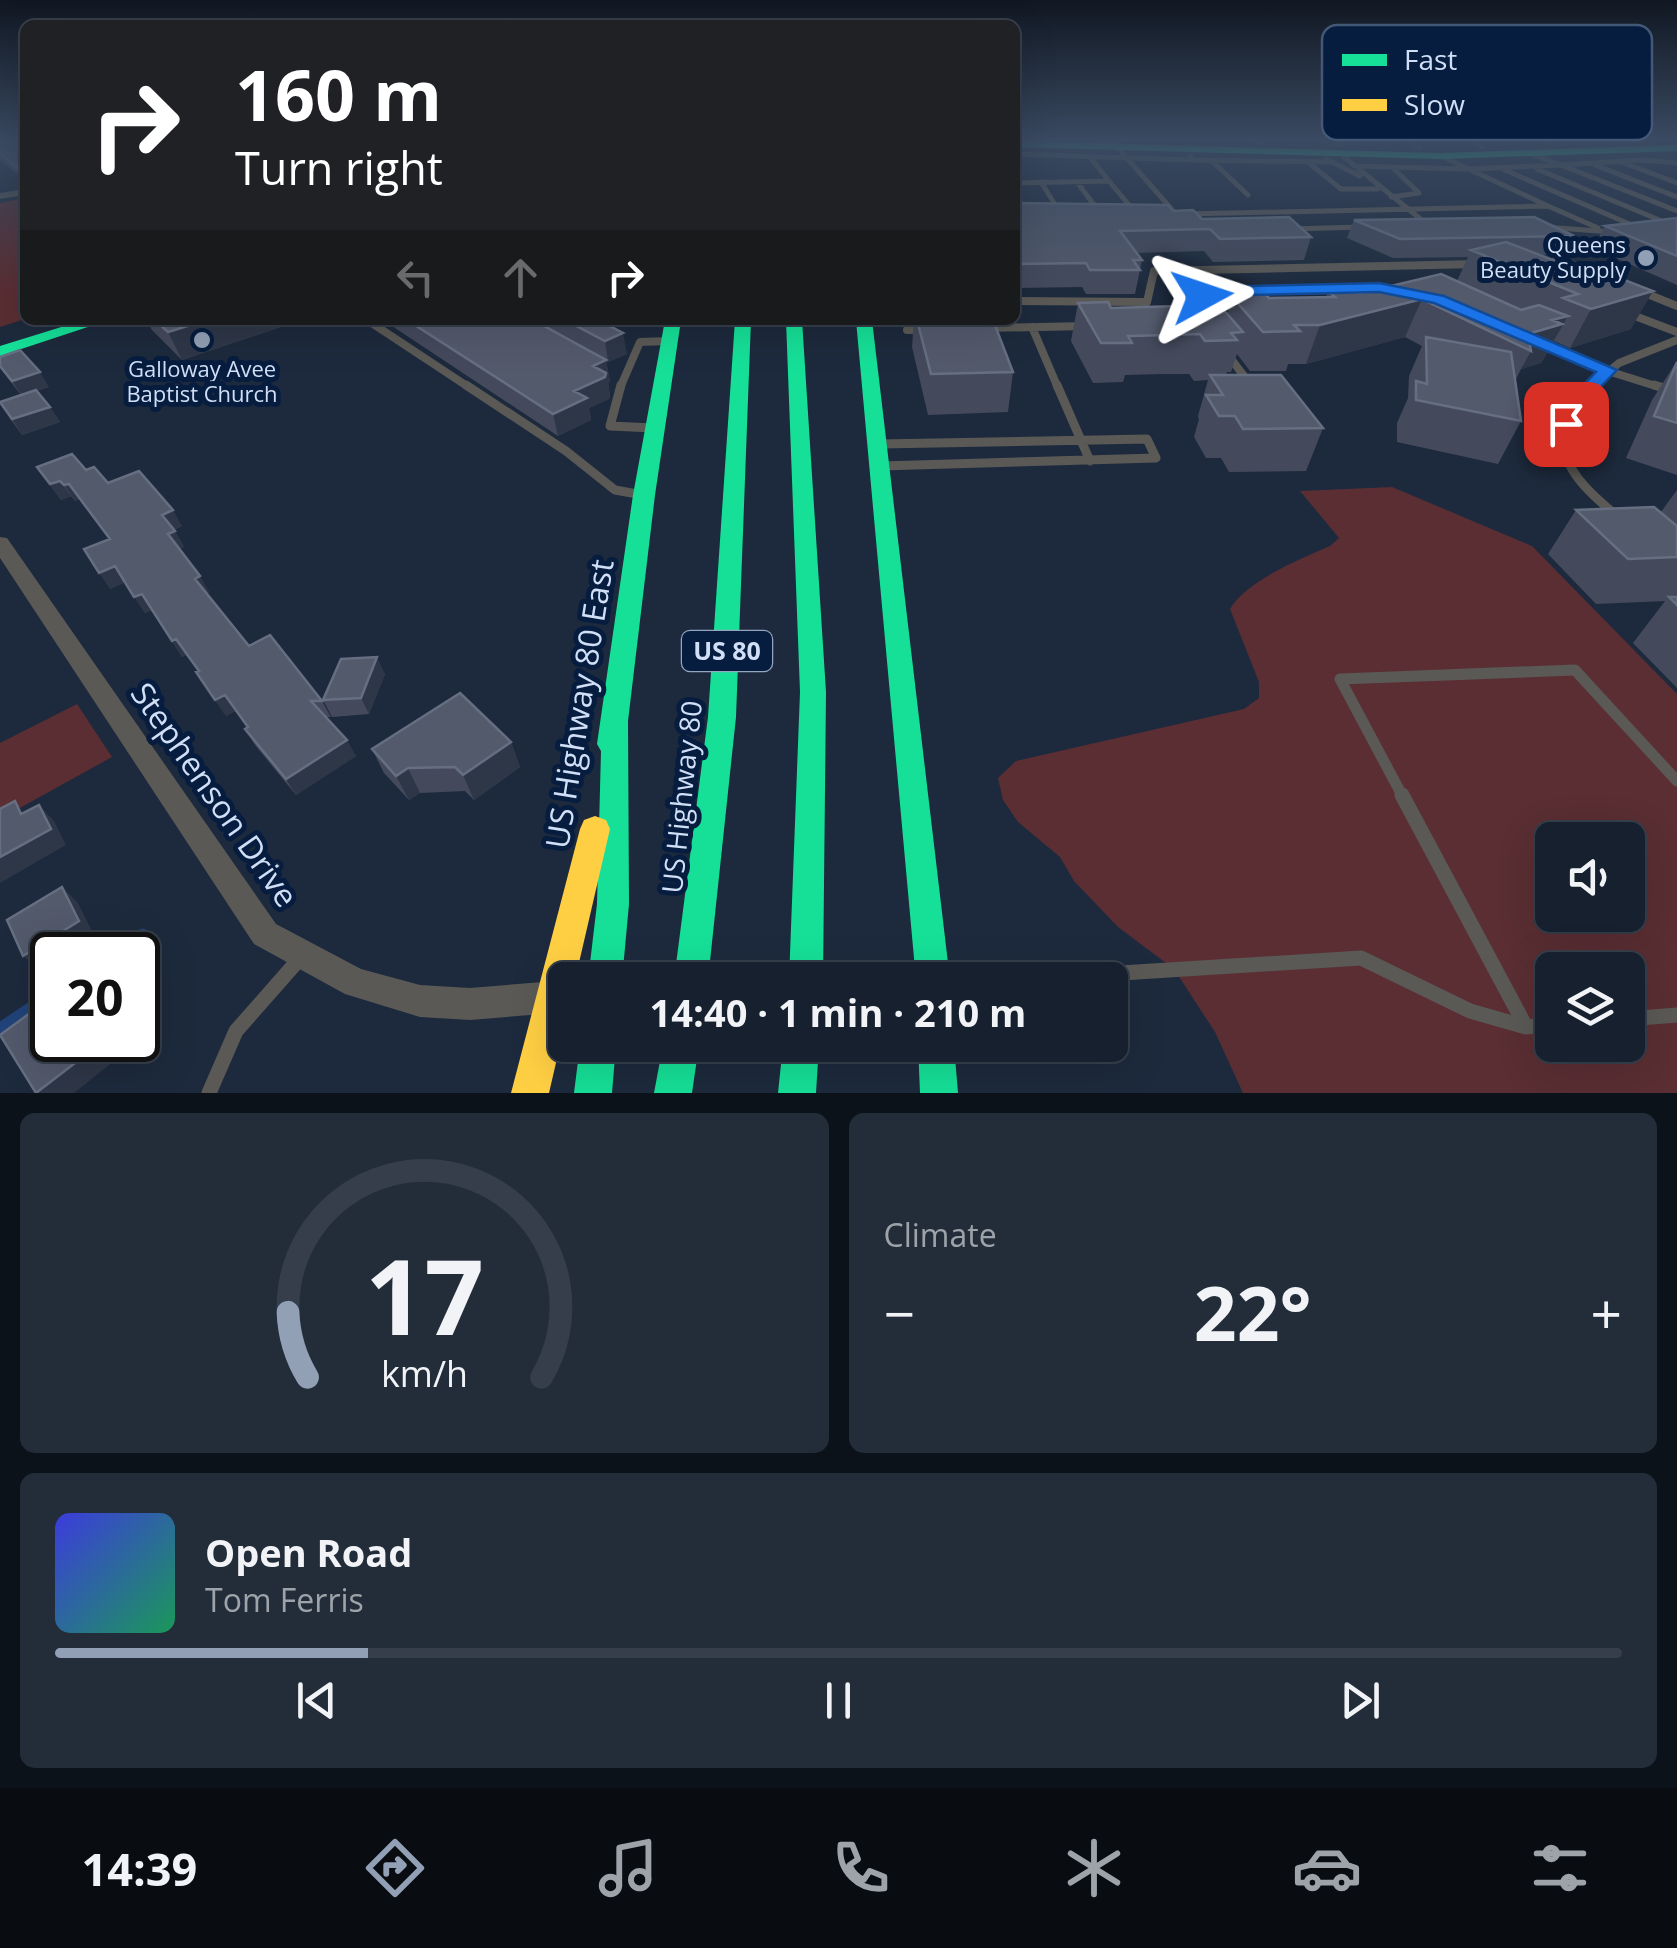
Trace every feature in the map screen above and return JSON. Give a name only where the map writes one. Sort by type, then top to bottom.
[{"type":"main road","points":[[0,336],[36,325]]},
{"type":"main road","points":[[0,351],[85,325]]},
{"type":"main road","name":"US Highway 80","points":[[693,962],[722,717],[743,325]]},
{"type":"main road","name":"US 80","points":[[794,325],[813,692],[806,962]]},
{"type":"main road","points":[[865,325],[930,962]]},
{"type":"main road","name":"US Highway 80 East","points":[[564,962],[615,723],[644,495],[671,331]]},
{"type":"main road","points":[[607,962],[612,904],[615,723]]},
{"type":"main road","name":"US Highway 80 East","points":[[530,1093],[548,1026]]},
{"type":"main road","points":[[593,1093],[596,1062]]},
{"type":"main road","points":[[673,1093],[678,1062]]},
{"type":"main road","points":[[797,1093],[800,1062]]},
{"type":"main road","points":[[937,1062],[939,1093]]},
{"type":"street","name":"Stephenson Drive","points":[[0,542],[265,934],[356,983],[420,1001],[470,1004],[548,997]]},
{"type":"lane","points":[[1046,190],[1063,216],[1049,216]]},
{"type":"lane","points":[[1082,190],[1102,215],[1082,216]]},
{"type":"lane","points":[[1116,190],[1136,214],[1119,215]]},
{"type":"lane","points":[[1153,190],[1176,214],[1208,222]]},
{"type":"lane","points":[[1244,190],[1248,194]]},
{"type":"lane","points":[[1381,190],[1429,225],[1410,226]]},
{"type":"lane","points":[[1390,197],[1419,194],[1415,190]]},
{"type":"lane","points":[[1514,190],[1609,233]]},
{"type":"lane","points":[[1551,190],[1642,229]]},
{"type":"lane","points":[[1611,190],[1676,226]]},
{"type":"lane","points":[[1624,190],[1677,211]]},
{"type":"lane","points":[[1156,214],[1548,206]]},
{"type":"lane","points":[[1541,226],[1609,233],[1676,226]]},
{"type":"lane","points":[[1278,230],[1372,227]]},
{"type":"lane","points":[[1527,263],[1566,262],[1677,306]]},
{"type":"lane","points":[[1020,301],[1148,302],[1154,271],[1488,264]]},
{"type":"lane","points":[[1199,319],[1216,314],[1206,309],[1200,299],[1210,292],[1352,288],[1409,291]]},
{"type":"lane","points":[[1352,288],[1358,304]]},
{"type":"lane","points":[[1624,312],[1677,332]]},
{"type":"lane","points":[[375,325],[566,451],[615,490],[644,495]]},
{"type":"lane","points":[[979,328],[1092,326]]},
{"type":"lane","points":[[1032,327],[1090,461]]},
{"type":"lane","points":[[907,330],[943,330]]},
{"type":"lane","points":[[624,338],[640,342],[671,331]]},
{"type":"lane","points":[[1632,530],[1573,476],[1563,453],[1566,424],[1583,394],[1608,370],[1677,340]]},
{"type":"lane","points":[[640,342],[624,372],[610,426],[654,428]]},
{"type":"lane","points":[[1540,342],[1677,392]]},
{"type":"lane","points":[[1222,348],[1244,376]]},
{"type":"lane","points":[[1146,439],[1156,458],[1090,461],[879,455],[1146,439]]},
{"type":"lane","points":[[1526,1027],[1340,679],[1575,670],[1677,782]]},
{"type":"lane","points":[[209,1093],[236,1031],[302,956]]},
{"type":"lane","points":[[1128,973],[1361,958],[1470,1010],[1535,1026]]},
{"type":"lane","points":[[1645,1018],[1677,1015]]},
{"type":"shaded area","points":[[20,199],[20,321],[0,327],[0,203]]},
{"type":"shaded area","points":[[1392,487],[1532,546],[1677,694],[1677,1093],[1243,1093],[1215,1032],[1174,969],[1118,927],[1074,881],[1060,857],[1018,822],[1003,800],[998,778],[1016,761],[1244,709],[1259,698],[1259,682],[1230,609],[1261,580],[1339,538],[1300,491]]},
{"type":"shaded area","points":[[77,704],[112,757],[0,819],[0,743]]},
{"type":"building","points":[[1020,203],[1168,205],[1173,211],[1193,210],[1202,219],[1289,217],[1311,237],[1220,239],[1210,229],[1120,231],[1142,260],[1133,260],[1140,270],[1090,270],[1086,263],[1020,264]]},
{"type":"building","points":[[1534,217],[1574,236],[1400,239],[1354,220]]},
{"type":"building","points":[[1677,218],[1677,256],[1605,226]]},
{"type":"building","points":[[1506,242],[1610,282],[1622,279],[1653,291],[1591,309],[1563,298],[1578,294],[1471,250]]},
{"type":"building","points":[[1441,274],[1521,310],[1539,305],[1568,316],[1552,320],[1562,324],[1528,334],[1531,351],[1422,299],[1320,325],[1294,325],[1300,331],[1263,332],[1234,299],[1239,299],[1234,293],[1263,292],[1269,298],[1335,297],[1328,291],[1362,293]]},
{"type":"building","points":[[1215,300],[1243,332],[1231,333],[1237,340],[1205,341],[1200,334],[1128,336],[1132,343],[1101,343],[1078,303],[1108,302],[1111,308],[1179,306],[1175,301]]},
{"type":"building","points":[[160,325],[191,325],[168,332]]},
{"type":"building","points":[[415,325],[542,325],[606,360],[593,366],[606,373],[605,377],[574,391],[587,398],[553,414]]},
{"type":"building","points":[[575,325],[608,325],[623,333],[605,341]]},
{"type":"building","points":[[918,325],[995,325],[1013,372],[931,374]]},
{"type":"building","points":[[1426,337],[1511,352],[1521,421],[1416,400],[1416,381],[1427,384]]},
{"type":"building","points":[[20,350],[40,372],[12,381],[0,366],[0,357]]},
{"type":"building","points":[[1677,362],[1677,423],[1654,416]]},
{"type":"building","points":[[1210,375],[1281,375],[1323,428],[1243,429],[1235,416],[1219,416],[1206,395],[1223,395]]},
{"type":"building","points":[[36,390],[50,407],[12,419],[0,402]]},
{"type":"building","points":[[72,454],[86,470],[94,467],[108,483],[139,471],[173,510],[162,515],[175,531],[168,534],[200,576],[195,579],[249,646],[270,635],[322,701],[311,701],[347,740],[286,779],[245,729],[248,727],[225,695],[215,700],[196,672],[199,671],[176,639],[172,641],[142,594],[134,597],[115,566],[99,573],[84,549],[110,539],[69,484],[50,484],[37,467]]},
{"type":"building","points":[[1654,507],[1677,526],[1677,557],[1628,559],[1576,510]]},
{"type":"building","points":[[377,657],[361,698],[323,700],[341,659]]},
{"type":"building","points":[[460,693],[511,742],[463,775],[455,767],[408,768],[396,776],[372,749]]},
{"type":"building","points":[[15,801],[21,814],[39,805],[51,829],[0,857],[0,809]]},
{"type":"building","points":[[62,887],[79,921],[61,932],[30,932],[30,952],[23,956],[7,920]]},
{"type":"building","points":[[30,1013],[30,1062],[76,1062],[36,1093],[0,1035]]},
{"type":"waterway","points":[[0,1028],[30,1008]]},
{"type":"traffic: fast","points":[[0,351],[85,325]]},
{"type":"traffic: fast","points":[[611,744],[644,495],[672,325]]},
{"type":"traffic: fast","points":[[693,962],[722,717],[743,325]]},
{"type":"traffic: fast","points":[[794,325],[813,692],[806,962]]},
{"type":"traffic: fast","points":[[865,325],[931,962]]},
{"type":"traffic: fast","points":[[607,962],[613,904],[615,723]]},
{"type":"traffic: fast","points":[[593,1093],[596,1062]]},
{"type":"traffic: fast","points":[[673,1093],[678,1062]]},
{"type":"traffic: fast","points":[[797,1093],[800,1062]]},
{"type":"traffic: fast","points":[[937,1062],[939,1093]]},
{"type":"traffic: slow","points":[[530,1093],[595,829]]},
{"type":"place","name":"Queens Beauty Supply","points":[[1646,258]]},
{"type":"place","name":"Galloway Avee Baptist Church","points":[[202,340]]},
{"type":"route","points":[[1202,296],[1210,292],[1379,288],[1409,291],[1438,300],[1608,370],[1583,394],[1566,424]]}]
